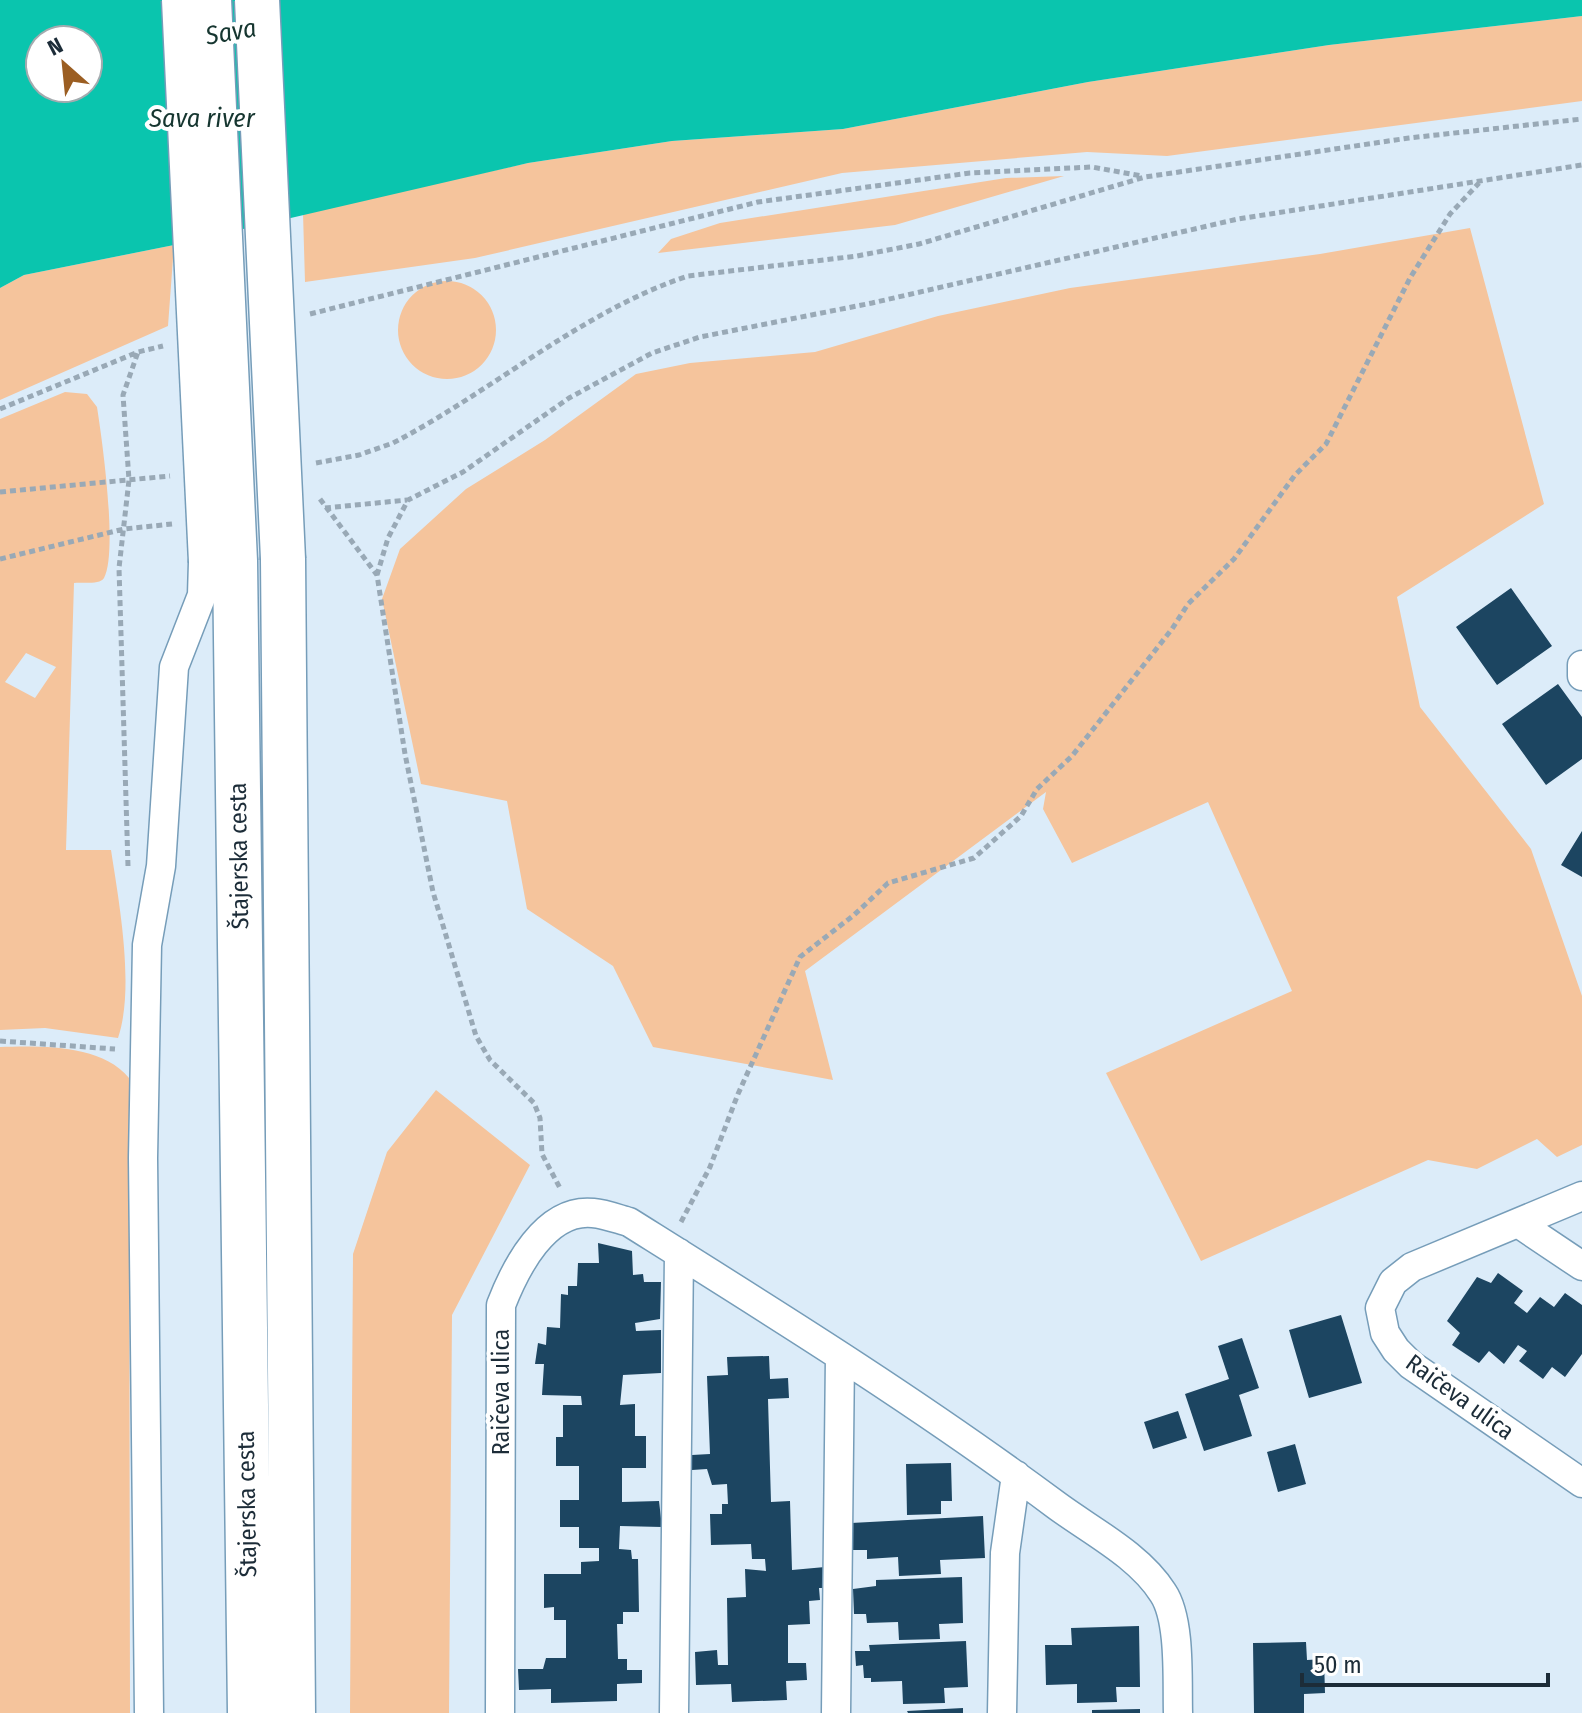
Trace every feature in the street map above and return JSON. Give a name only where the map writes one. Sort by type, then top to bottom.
[{"type":"main road","name":"Štajerska cesta","points":[[209,0],[219,561],[250,1713]]},
{"type":"main road","name":"Štajerska cesta","points":[[257,0],[283,559],[293,1713]]},
{"type":"street","points":[[149,1713],[143,1055],[147,945],[161,866],[174,667],[219,561],[176,0]]},
{"type":"street","points":[[1582,665],[1582,676]]},
{"type":"street","name":"Raičeva ulica","points":[[1582,1196],[1412,1267],[1393,1282],[1380,1308],[1385,1333],[1411,1365],[1582,1483]]},
{"type":"street","points":[[574,1215],[590,1212],[629,1222],[679,1253],[840,1356],[1016,1475],[1143,1569],[1165,1595],[1171,1615],[1178,1713]]},
{"type":"street","name":"Raičeva ulica","points":[[500,1713],[501,1305],[520,1262],[551,1227],[574,1215]]},
{"type":"street","points":[[1518,1223],[1582,1266]]},
{"type":"street","points":[[674,1713],[679,1253]]},
{"type":"street","points":[[836,1713],[840,1356]]},
{"type":"street","points":[[1002,1713],[1005,1553],[1016,1475]]},
{"type":"path","points":[[300,464],[359,455],[393,443],[591,323],[663,285],[725,269],[857,256],[919,244],[1145,177],[1409,138],[1582,119]]},
{"type":"path","points":[[377,575],[388,538],[408,500],[463,472],[569,398],[652,353],[700,337],[872,303],[1238,219],[1582,165]]},
{"type":"path","points":[[305,315],[758,202],[983,172],[1092,167],[1145,177]]},
{"type":"path","points":[[679,1253],[679,1226],[710,1167],[738,1094],[800,957],[854,915],[888,883],[974,858],[1021,816],[1037,789],[1072,756],[1172,629],[1188,604],[1234,559],[1295,475],[1326,444],[1410,278],[1450,214],[1479,183]]},
{"type":"path","points":[[0,409],[138,352],[168,345]]},
{"type":"path","points":[[131,878],[119,568],[129,480],[123,395],[138,352]]},
{"type":"path","points":[[315,463],[315,474]]},
{"type":"path","points":[[0,492],[176,475]]},
{"type":"path","points":[[315,486],[325,508],[356,542],[377,575],[405,754],[433,892],[459,988],[476,1036],[490,1060],[534,1103],[540,1118],[542,1154],[574,1215]]},
{"type":"path","points":[[0,559],[124,529]]},
{"type":"path","points":[[0,1041],[58,1042],[143,1055]]},
{"type":"shaded area","points":[[1582,16],[1582,101],[1167,156],[1087,152],[842,173],[475,258],[305,282],[303,213],[528,163],[672,141],[843,129],[1088,82],[1329,45]]},
{"type":"shaded area","points":[[1064,176],[895,225],[658,253],[671,239],[720,223],[1006,178]]},
{"type":"shaded area","points":[[1470,228],[1544,504],[1397,597],[1420,707],[1531,849],[1582,996],[1582,1145],[1557,1157],[1537,1139],[1477,1169],[1428,1160],[1201,1261],[1106,1073],[1292,991],[1208,802],[1072,863],[1043,809],[1046,792],[805,971],[833,1080],[653,1047],[613,966],[527,909],[507,801],[421,784],[382,599],[400,549],[466,489],[545,440],[636,374],[690,363],[815,352],[938,316],[1070,288],[1320,254]]},
{"type":"shaded area","points":[[174,245],[168,326],[0,400],[0,288],[24,275]]},
{"type":"shaded area","points":[[447,281],[466,284],[482,295],[493,311],[496,330],[493,349],[482,365],[466,376],[447,379],[428,376],[412,365],[401,349],[398,330],[401,311],[412,295],[428,284]]},
{"type":"shaded area","points":[[65,392],[87,394],[97,407],[108,494],[110,545],[104,578],[95,582],[74,583],[66,850],[111,850],[125,970],[123,1018],[118,1038],[45,1028],[0,1030],[0,419]],"holes":[[[26,653],[56,667],[35,698],[5,682]]]},
{"type":"shaded area","points":[[0,1047],[51,1047],[87,1053],[117,1067],[129,1078],[130,1713],[0,1713]]},
{"type":"shaded area","points":[[436,1090],[530,1165],[452,1315],[449,1713],[350,1713],[353,1254],[387,1152]]},
{"type":"water","name":"Sava river","points":[[0,0],[1582,0],[1582,16],[1329,45],[1088,82],[843,129],[672,141],[528,163],[174,245],[24,275],[0,288]]},
{"type":"building","points":[[1511,588],[1552,646],[1497,685],[1456,627]]},
{"type":"building","points":[[1558,684],[1582,717],[1582,759],[1546,785],[1502,724]]},
{"type":"building","points":[[1582,831],[1582,877],[1561,865]]},
{"type":"building","points":[[598,1243],[632,1251],[633,1275],[643,1274],[644,1282],[661,1282],[660,1319],[635,1323],[636,1331],[661,1330],[661,1373],[623,1375],[620,1405],[635,1404],[635,1436],[646,1436],[646,1468],[622,1468],[622,1502],[659,1501],[662,1527],[620,1526],[619,1549],[631,1550],[632,1559],[638,1559],[639,1612],[623,1612],[623,1624],[617,1624],[618,1659],[627,1659],[627,1670],[642,1670],[642,1683],[617,1684],[617,1701],[551,1703],[551,1689],[519,1690],[518,1669],[543,1669],[546,1658],[566,1658],[566,1620],[554,1620],[554,1607],[544,1608],[544,1574],[581,1574],[581,1562],[599,1561],[599,1548],[579,1548],[579,1527],[560,1527],[560,1500],[579,1500],[579,1466],[556,1466],[556,1437],[563,1437],[563,1405],[582,1405],[581,1396],[542,1395],[544,1364],[535,1364],[538,1343],[546,1345],[547,1327],[560,1328],[561,1294],[568,1295],[568,1286],[577,1286],[578,1263],[599,1263]]},
{"type":"building","points":[[1498,1273],[1523,1291],[1514,1303],[1527,1313],[1540,1297],[1554,1307],[1565,1293],[1582,1305],[1582,1354],[1565,1377],[1552,1367],[1543,1379],[1519,1361],[1527,1351],[1518,1345],[1504,1364],[1489,1351],[1479,1363],[1452,1345],[1460,1333],[1447,1321],[1477,1277],[1491,1283]]},
{"type":"building","points":[[1341,1315],[1362,1383],[1309,1398],[1289,1330]]},
{"type":"building","points":[[1242,1338],[1259,1388],[1239,1395],[1252,1436],[1204,1451],[1185,1394],[1229,1379],[1218,1346]]},
{"type":"building","points":[[769,1356],[770,1379],[788,1378],[789,1398],[768,1399],[771,1502],[790,1501],[792,1570],[825,1567],[826,1588],[819,1588],[820,1600],[809,1601],[810,1624],[788,1625],[788,1663],[806,1663],[807,1680],[786,1681],[787,1700],[732,1702],[731,1684],[696,1685],[695,1652],[717,1650],[718,1665],[728,1665],[727,1598],[746,1597],[745,1569],[766,1571],[765,1559],[752,1559],[751,1544],[711,1545],[710,1514],[722,1514],[722,1504],[728,1504],[727,1484],[712,1485],[707,1469],[692,1470],[692,1455],[710,1454],[707,1376],[728,1375],[727,1357]]},
{"type":"building","points":[[1178,1411],[1187,1438],[1153,1449],[1144,1422]]},
{"type":"building","points":[[1295,1444],[1306,1484],[1278,1492],[1267,1452]]},
{"type":"building","points":[[951,1463],[952,1501],[941,1501],[941,1514],[907,1515],[906,1464]]},
{"type":"building","points":[[983,1516],[985,1558],[940,1560],[941,1574],[899,1576],[898,1557],[867,1559],[867,1550],[852,1550],[851,1523]]},
{"type":"building","points":[[962,1577],[963,1623],[939,1624],[940,1639],[899,1640],[898,1622],[867,1623],[866,1614],[854,1614],[853,1589],[876,1586],[876,1580]]},
{"type":"building","points":[[1139,1626],[1140,1687],[1116,1687],[1117,1702],[1077,1703],[1077,1684],[1046,1685],[1045,1645],[1072,1645],[1071,1628]]},
{"type":"building","points":[[966,1641],[968,1687],[944,1688],[945,1703],[903,1704],[902,1681],[871,1682],[871,1678],[864,1678],[863,1665],[856,1666],[855,1651],[870,1651],[869,1645]]},
{"type":"building","points":[[1306,1642],[1307,1660],[1324,1659],[1325,1693],[1304,1694],[1304,1713],[1254,1713],[1253,1643]]},
{"type":"building","points":[[963,1708],[963,1713],[907,1711]]},
{"type":"building","points":[[1140,1709],[1140,1713],[1092,1713],[1092,1710]]},
{"type":"water label","name":"Sava","points":[[231,32]]}]
